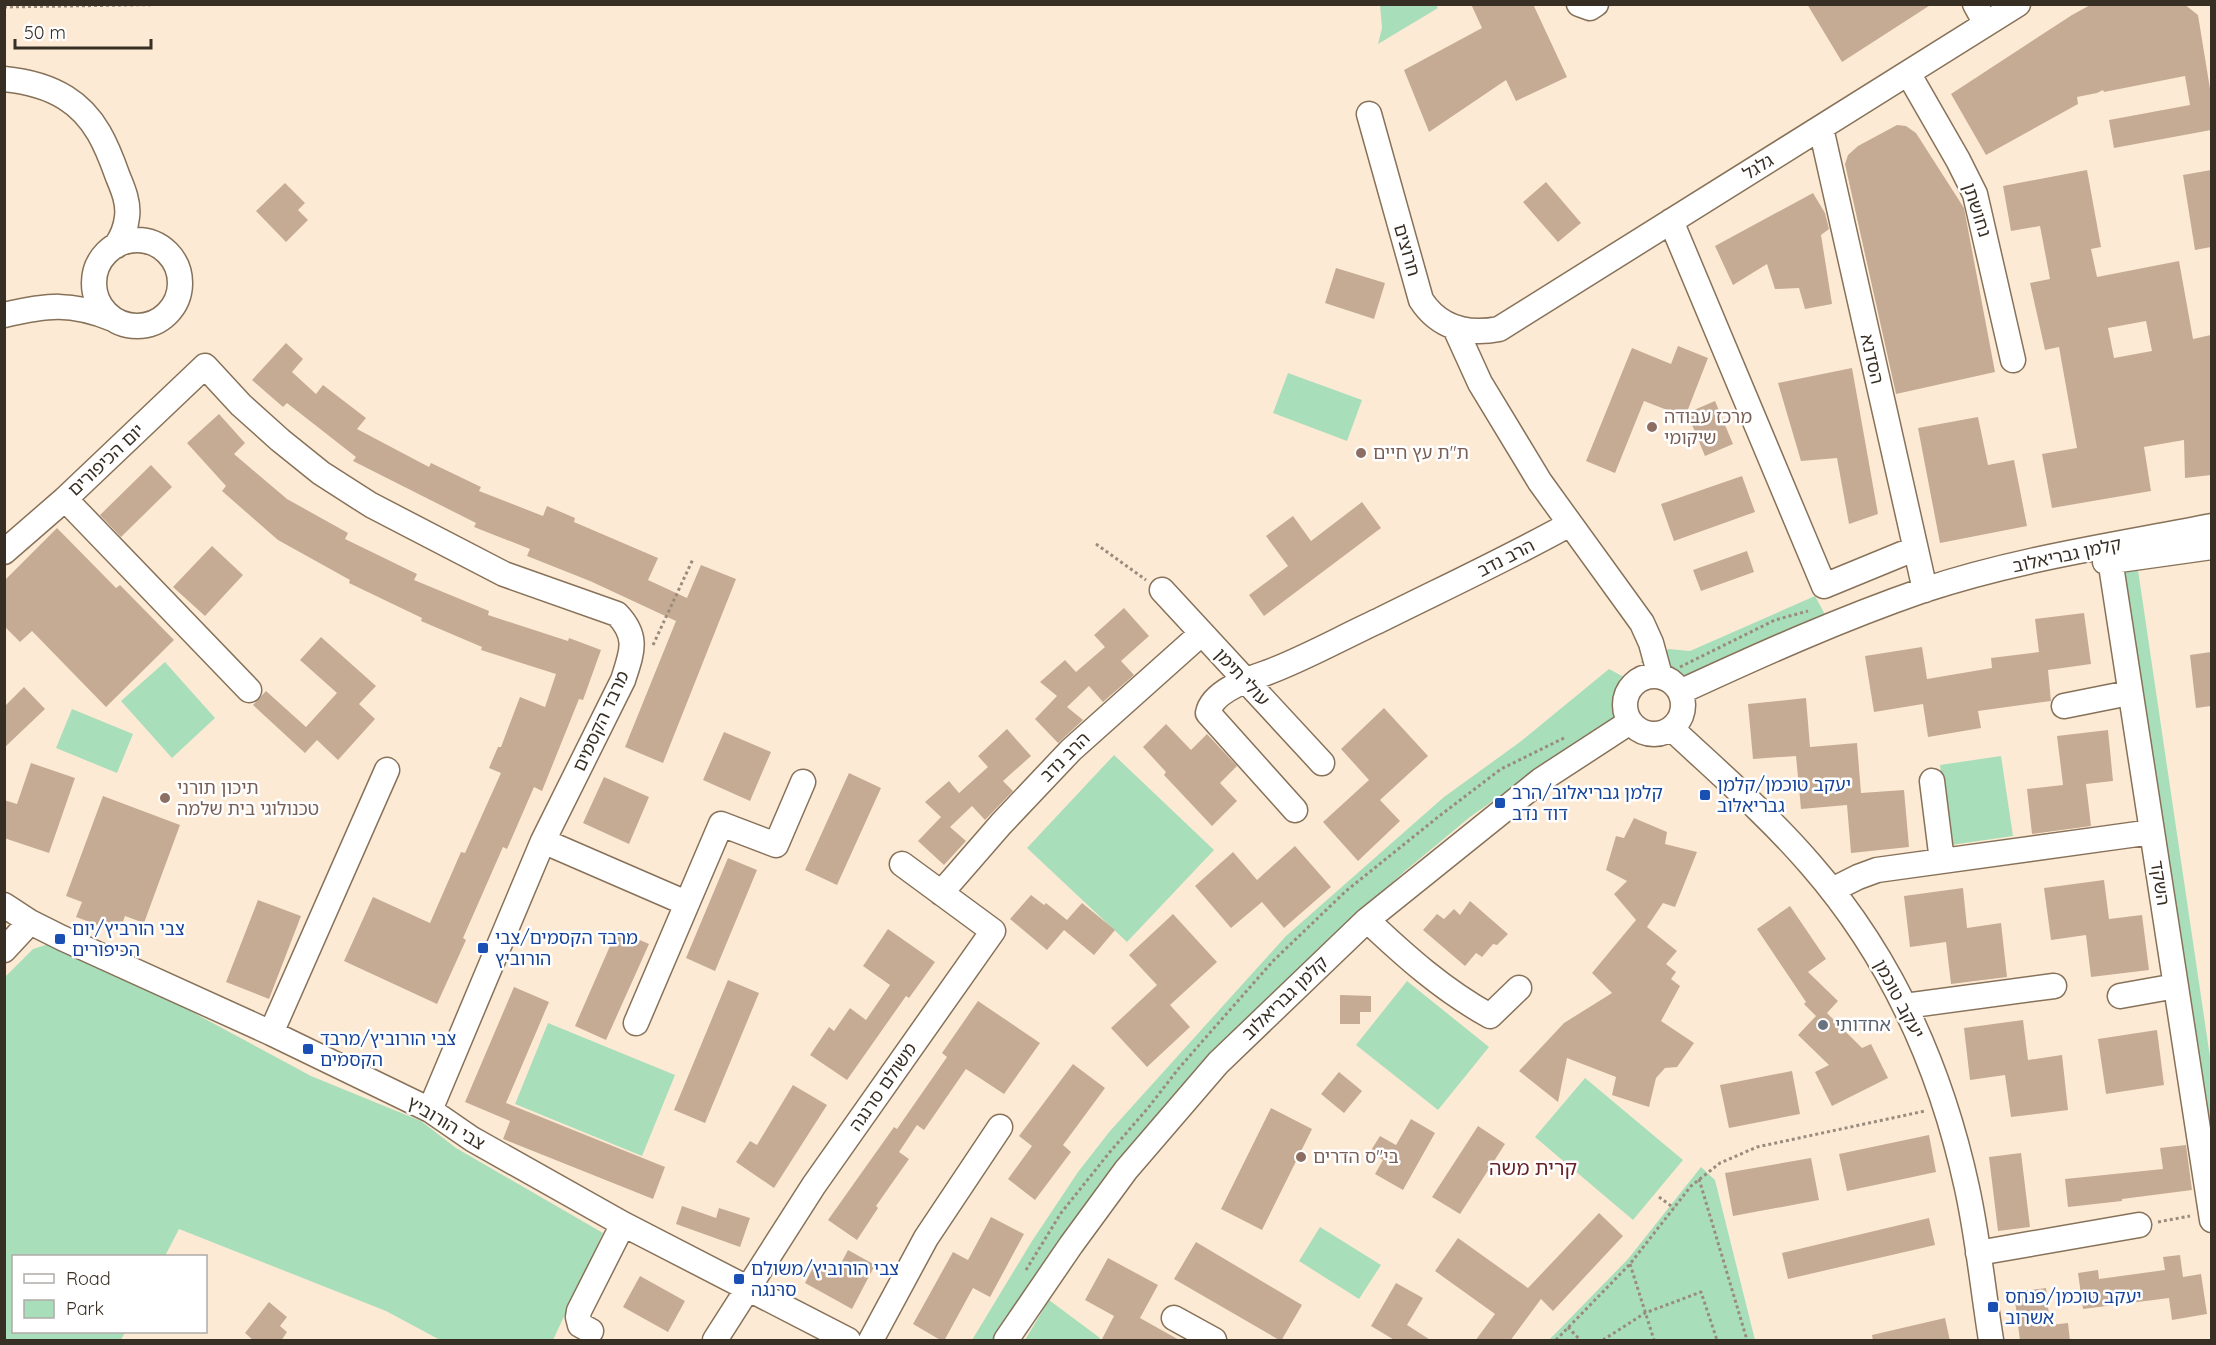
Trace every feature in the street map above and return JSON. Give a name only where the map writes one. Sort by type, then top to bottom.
[{"type":"street","points":[[1579,4],[1590,8],[1596,4]]},
{"type":"street","name":"גלגל","points":[[1499,329],[1908,73],[1980,14],[2018,4]]},
{"type":"street","name":"נחושתן","points":[[1908,73],[1958,160],[1975,195],[2013,360]]},
{"type":"street","points":[[4,79],[42,87],[65,97],[81,109],[105,142],[126,198],[128,215],[124,231],[116,246],[84,281],[69,293],[40,307]]},
{"type":"street","name":"חרוצים","points":[[1369,114],[1421,300],[1428,311],[1455,328],[1481,332],[1499,329]]},
{"type":"street","name":"הסדנא","points":[[1821,128],[1925,590]]},
{"type":"street","points":[[4,315],[40,307],[79,307],[130,325],[146,325],[164,316],[173,307],[178,294],[180,280],[177,268],[126,198]]},
{"type":"street","points":[[1671,221],[1824,586],[1914,549]]},
{"type":"street","points":[[116,246],[141,241],[155,244],[166,252]]},
{"type":"street","points":[[98,266],[95,279],[96,292],[104,310],[114,319]]},
{"type":"street","points":[[1455,328],[1480,383],[1540,482],[1642,623],[1651,643],[1660,676]]},
{"type":"street","name":"יום הכיפורים","points":[[4,552],[65,499],[205,366]]},
{"type":"street","name":"מרבד הקסמים","points":[[205,366],[241,405],[321,473],[371,505],[504,574],[617,614],[625,623],[633,642],[623,680],[543,841],[430,1110]]},
{"type":"street","points":[[65,499],[249,690]]},
{"type":"street","name":"הרב נדב","points":[[1295,810],[1208,713],[1209,706],[1216,698],[1245,680],[1287,665],[1570,524]]},
{"type":"street","name":"קלמן גבריאלוב","points":[[2109,554],[2211,526]]},
{"type":"street","name":"קלמן גבריאלוב","points":[[1680,692],[1809,634],[1925,590],[1983,573],[2109,554],[2211,547]]},
{"type":"street","name":"השקד","points":[[2109,554],[2211,1216]]},
{"type":"street","name":"עולי תימן","points":[[1162,590],[1322,763]]},
{"type":"street","name":"הרב נדב","points":[[941,893],[1001,824],[1071,750],[1202,633]]},
{"type":"street","points":[[1660,676],[1671,681],[1680,692],[1683,711],[1679,721],[1672,729],[1663,733],[1648,734],[1639,730],[1630,722],[1626,714],[1625,703],[1631,687],[1642,678],[1660,676]]},
{"type":"street","points":[[2064,706],[2130,693]]},
{"type":"street","name":"קלמן גבריאלוב","points":[[1006,1341],[1071,1245],[1126,1170],[1218,1063],[1367,920],[1541,780],[1630,722]]},
{"type":"street","name":"יעקב טוכמן","points":[[1672,729],[1760,812],[1832,890],[1878,958],[1905,1006],[1923,1043],[1945,1107],[1966,1188],[1991,1341]]},
{"type":"street","points":[[271,1033],[387,770]]},
{"type":"street","points":[[1932,781],[1942,861]]},
{"type":"street","points":[[636,1023],[721,824],[776,844],[803,782]]},
{"type":"street","points":[[1832,890],[1877,870],[2152,832]]},
{"type":"street","points":[[543,841],[687,903]]},
{"type":"street","name":"משולם סרנגה","points":[[715,1341],[814,1185],[993,931],[902,864]]},
{"type":"street","name":"צבי הורוביץ","points":[[4,905],[30,922],[271,1033],[430,1110],[472,1139],[623,1224],[848,1341]]},
{"type":"street","points":[[1367,920],[1412,963],[1459,998],[1490,1016],[1519,988]]},
{"type":"street","points":[[4,950],[30,922]]},
{"type":"street","points":[[1905,1006],[2054,986]]},
{"type":"street","points":[[2120,996],[2175,986]]},
{"type":"street","points":[[871,1341],[926,1238],[1000,1127]]},
{"type":"street","points":[[591,1331],[580,1325],[579,1311],[623,1224]]},
{"type":"street","points":[[1978,1253],[2139,1226]]},
{"type":"street","points":[[1174,1318],[1214,1341]]},
{"type":"path","points":[[4,7],[190,4]]},
{"type":"path","points":[[1096,544],[1162,590]]},
{"type":"path","points":[[1556,1341],[1630,1264],[1699,1179],[1720,1162],[1757,1147],[1945,1107]]},
{"type":"path","points":[[1699,1179],[1747,1341]]},
{"type":"path","points":[[1659,1197],[1674,1208]]},
{"type":"path","points":[[2139,1226],[2211,1216]]},
{"type":"path","points":[[1630,1264],[1654,1341]]},
{"type":"path","points":[[1603,1341],[1645,1313],[1701,1292],[1717,1341]]},
{"type":"path","points":[[1568,1327],[1580,1341]]},
{"type":"green space","points":[[1380,5],[1436,5],[1438,8],[1378,44],[1382,28]]},
{"type":"green space","points":[[1288,373],[1362,400],[1347,441],[1273,413]]},
{"type":"green space","points":[[2138,570],[2211,1064],[2211,1207],[2112,571]]},
{"type":"green space","points":[[1815,596],[1828,620],[1685,682],[1640,662],[1669,649],[1690,651]]},
{"type":"green space","points":[[165,662],[215,718],[172,758],[121,701]]},
{"type":"green space","points":[[1609,669],[1624,677],[1616,701],[1620,719],[1531,774],[1470,817],[1332,936],[1228,1041],[1077,1217],[993,1340],[972,1340],[1032,1241],[1078,1172],[1110,1131],[1286,936],[1444,797],[1520,742]]},
{"type":"green space","points":[[72,709],[133,734],[117,773],[56,748]]},
{"type":"green space","points":[[1114,755],[1214,850],[1127,942],[1027,848]]},
{"type":"green space","points":[[2001,756],[2013,836],[1951,845],[1940,765]]},
{"type":"green space","points":[[55,942],[79,951],[311,1076],[421,1121],[456,1148],[603,1233],[553,1340],[440,1340],[386,1311],[179,1229],[166,1255],[12,1255],[12,1333],[124,1333],[121,1340],[5,1340],[4,978],[33,949]]},
{"type":"green space","points":[[1407,981],[1489,1047],[1438,1110],[1356,1045]]},
{"type":"green space","points":[[548,1023],[675,1075],[642,1156],[515,1104]]},
{"type":"green space","points":[[1585,1078],[1683,1160],[1633,1220],[1535,1137]]},
{"type":"green space","points":[[1701,1167],[1715,1180],[1755,1340],[1549,1340],[1628,1259]]},
{"type":"green space","points":[[1320,1227],[1381,1265],[1359,1299],[1299,1261]]},
{"type":"green space","points":[[1049,1300],[1100,1338],[1098,1340],[1025,1340]]},
{"type":"building","points":[[1471,4],[1533,4],[1567,77],[1516,101],[1506,80],[1429,132],[1404,70],[1482,28]]},
{"type":"building","points":[[1807,4],[1932,4],[1842,62]]},
{"type":"building","points":[[2092,4],[2184,4],[2198,15],[2211,95],[2211,130],[2114,148],[2109,120],[2190,105],[2185,76],[2104,92],[2103,90],[2077,97],[2078,104],[1986,155],[1951,94]]},
{"type":"building","points":[[1897,125],[1906,126],[1916,133],[1964,208],[1995,372],[1896,394],[1845,164],[1848,155],[1858,146]]},
{"type":"building","points":[[2087,170],[2101,247],[2091,249],[2097,277],[2179,261],[2193,339],[2211,335],[2211,475],[2185,478],[2184,440],[2144,447],[2151,491],[2052,508],[2042,454],[2077,448],[2059,347],[2045,350],[2030,283],[2050,279],[2040,226],[2011,231],[2003,186]],"holes":[[[2146,321],[2152,351],[2114,358],[2108,328]]]},
{"type":"building","points":[[2211,170],[2211,247],[2195,250],[2183,175]]},
{"type":"building","points":[[1546,182],[1581,223],[1558,242],[1523,202]]},
{"type":"building","points":[[285,183],[305,203],[298,210],[308,220],[286,242],[256,211]]},
{"type":"building","points":[[1813,193],[1825,213],[1829,229],[1821,235],[1832,304],[1805,309],[1799,288],[1775,289],[1767,264],[1733,285],[1715,246]]},
{"type":"building","points":[[1336,268],[1385,283],[1374,319],[1325,303]]},
{"type":"building","points":[[286,343],[303,359],[292,372],[316,394],[323,385],[366,418],[357,429],[429,467],[431,463],[481,487],[479,491],[543,516],[547,506],[575,518],[574,522],[658,558],[648,580],[687,598],[701,565],[736,579],[663,763],[625,747],[676,621],[590,581],[527,556],[530,549],[474,527],[476,523],[353,461],[356,457],[287,403],[283,407],[252,380]]},
{"type":"building","points":[[1678,346],[1708,358],[1685,417],[1644,401],[1615,473],[1586,461],[1632,348],[1671,364]]},
{"type":"building","points":[[1852,368],[1878,514],[1849,524],[1837,458],[1801,461],[1778,383]]},
{"type":"building","points":[[1715,401],[1733,444],[1705,456],[1687,413]]},
{"type":"building","points":[[219,414],[245,443],[234,454],[287,499],[348,533],[345,539],[417,574],[414,580],[489,611],[488,615],[568,641],[569,638],[601,650],[583,700],[579,699],[542,791],[534,787],[507,849],[503,847],[463,938],[466,940],[437,1004],[344,961],[373,897],[430,923],[461,852],[465,853],[501,773],[489,768],[498,747],[501,747],[520,697],[545,707],[556,674],[481,650],[482,647],[421,621],[422,618],[349,583],[350,580],[278,540],[222,491],[226,486],[187,443]]},
{"type":"building","points":[[1978,417],[1988,465],[2014,460],[2027,526],[1940,543],[1918,428]]},
{"type":"building","points":[[151,465],[172,487],[121,537],[100,515]]},
{"type":"building","points":[[1742,476],[1755,512],[1674,541],[1661,504]]},
{"type":"building","points":[[1362,502],[1381,528],[1264,616],[1249,595],[1288,566],[1266,536],[1293,516],[1311,541]]},
{"type":"building","points":[[57,528],[116,588],[120,585],[174,640],[106,707],[32,631],[20,642],[4,626],[4,581]]},
{"type":"building","points":[[212,546],[243,575],[205,616],[173,587]]},
{"type":"building","points":[[1747,551],[1754,572],[1701,591],[1693,570]]},
{"type":"building","points":[[1124,608],[1149,636],[1121,661],[1134,675],[1103,702],[1089,686],[1067,707],[1083,720],[1058,743],[1035,719],[1057,696],[1040,682],[1065,660],[1076,672],[1105,647],[1094,635]]},
{"type":"building","points":[[2084,613],[2091,664],[2048,670],[2051,701],[1978,711],[1981,728],[1928,737],[1923,704],[1874,712],[1865,656],[1922,647],[1927,679],[1992,668],[1991,658],[2039,652],[2035,619]]},
{"type":"building","points":[[321,637],[376,686],[359,704],[375,719],[338,760],[317,740],[305,753],[253,705],[266,691],[306,727],[337,693],[300,660]]},
{"type":"building","points":[[2211,652],[2211,706],[2196,708],[2190,655]]},
{"type":"building","points":[[24,687],[45,709],[4,748],[4,707]]},
{"type":"building","points":[[1806,698],[1810,747],[1857,743],[1861,793],[1904,790],[1909,847],[1851,853],[1847,805],[1801,809],[1796,756],[1753,759],[1748,704]]},
{"type":"building","points":[[1384,708],[1428,756],[1380,800],[1400,821],[1358,861],[1323,822],[1369,780],[1341,749]]},
{"type":"building","points":[[1166,724],[1191,750],[1207,734],[1237,766],[1220,783],[1237,801],[1212,826],[1164,775],[1166,772],[1143,747]]},
{"type":"building","points":[[1007,729],[1031,756],[1003,781],[1013,791],[985,820],[972,806],[950,827],[966,841],[944,865],[918,841],[941,817],[925,802],[949,781],[959,793],[988,767],[978,756]]},
{"type":"building","points":[[2108,730],[2113,781],[2086,784],[2091,826],[2032,834],[2027,789],[2063,785],[2057,736]]},
{"type":"building","points":[[724,732],[771,752],[750,801],[703,780]]},
{"type":"building","points":[[31,763],[75,778],[49,853],[4,838],[4,800],[17,804]]},
{"type":"building","points":[[849,773],[881,788],[837,885],[805,870]]},
{"type":"building","points":[[604,777],[649,797],[629,844],[583,823]]},
{"type":"building","points":[[103,796],[180,825],[144,923],[125,916],[119,933],[76,917],[82,902],[66,896]]},
{"type":"building","points":[[1634,818],[1667,832],[1665,844],[1697,852],[1675,907],[1663,903],[1647,927],[1677,951],[1666,964],[1676,972],[1671,979],[1680,986],[1661,1021],[1694,1043],[1677,1067],[1665,1068],[1656,1078],[1649,1107],[1612,1095],[1616,1077],[1567,1058],[1558,1102],[1519,1071],[1564,1023],[1612,993],[1592,973],[1636,920],[1614,894],[1627,881],[1606,870],[1616,836],[1624,838]]},
{"type":"building","points":[[1295,846],[1331,887],[1284,928],[1262,902],[1231,928],[1195,886],[1233,852],[1257,880]]},
{"type":"building","points":[[728,858],[757,870],[715,971],[686,958]]},
{"type":"building","points":[[2104,880],[2109,919],[2142,915],[2149,970],[2091,977],[2086,935],[2051,940],[2044,888]]},
{"type":"building","points":[[1963,888],[1967,928],[2001,923],[2007,977],[1951,984],[1946,942],[1910,947],[1904,896]]},
{"type":"building","points":[[1031,895],[1044,905],[1046,903],[1067,920],[1082,903],[1115,930],[1094,955],[1064,930],[1047,950],[1010,919]]},
{"type":"building","points":[[258,900],[301,916],[269,999],[226,982]]},
{"type":"building","points":[[1470,901],[1508,934],[1497,945],[1493,944],[1482,957],[1476,953],[1465,966],[1423,930],[1437,914],[1444,919],[1454,909],[1460,915]]},
{"type":"building","points":[[1790,906],[1826,959],[1808,972],[1838,1001],[1827,1013],[1862,1048],[1871,1044],[1888,1078],[1832,1106],[1815,1072],[1829,1065],[1798,1035],[1816,1016],[1804,1004],[1806,1002],[1757,929]]},
{"type":"building","points":[[1173,914],[1217,962],[1170,1005],[1190,1027],[1147,1067],[1111,1028],[1157,985],[1129,955]]},
{"type":"building","points":[[888,929],[935,962],[909,998],[906,996],[847,1080],[810,1055],[829,1027],[834,1031],[850,1008],[866,1020],[890,985],[863,966]]},
{"type":"building","points":[[617,930],[649,944],[606,1040],[575,1026]]},
{"type":"building","points":[[728,980],[759,993],[705,1123],[674,1110]]},
{"type":"building","points":[[514,987],[549,1002],[506,1103],[665,1167],[653,1199],[503,1139],[510,1121],[465,1102]]},
{"type":"building","points":[[1340,995],[1371,996],[1371,1012],[1360,1012],[1360,1024],[1340,1024]]},
{"type":"building","points":[[978,1001],[1040,1043],[1004,1094],[966,1069],[924,1130],[917,1125],[899,1152],[909,1159],[876,1206],[878,1208],[857,1240],[828,1220],[894,1127],[897,1129],[947,1057],[942,1053]]},
{"type":"building","points":[[2023,1020],[2028,1060],[2062,1055],[2068,1110],[2011,1117],[2005,1075],[1970,1080],[1964,1028]]},
{"type":"building","points":[[2157,1030],[2164,1085],[2106,1094],[2098,1039]]},
{"type":"building","points":[[1073,1064],[1105,1088],[1063,1145],[1071,1152],[1035,1200],[1008,1179],[1032,1146],[1019,1136]]},
{"type":"building","points":[[1792,1071],[1800,1114],[1729,1128],[1720,1085]]},
{"type":"building","points":[[1339,1072],[1362,1091],[1344,1113],[1321,1094]]},
{"type":"building","points":[[793,1085],[827,1105],[774,1188],[736,1162],[750,1141],[757,1145]]},
{"type":"building","points":[[1271,1108],[1312,1129],[1262,1230],[1221,1209]]},
{"type":"building","points":[[1411,1119],[1435,1133],[1403,1190],[1375,1174],[1383,1160],[1370,1152],[1380,1136],[1396,1145]]},
{"type":"building","points":[[1478,1126],[1505,1144],[1460,1214],[1432,1197]]},
{"type":"building","points":[[1929,1135],[1936,1172],[1847,1191],[1839,1154]]},
{"type":"building","points":[[2186,1145],[2192,1190],[2068,1207],[2065,1179],[2163,1169],[2160,1148]]},
{"type":"building","points":[[2021,1153],[2030,1227],[1998,1231],[1989,1157]]},
{"type":"building","points":[[1811,1158],[1819,1200],[1733,1216],[1725,1173]]},
{"type":"building","points":[[682,1206],[716,1218],[719,1208],[750,1218],[740,1247],[676,1224]]},
{"type":"building","points":[[1599,1213],[1623,1236],[1553,1311],[1541,1299],[1510,1341],[1475,1341],[1495,1314],[1435,1271],[1458,1238],[1528,1288]]},
{"type":"building","points":[[991,1217],[1024,1234],[990,1297],[973,1288],[942,1341],[913,1324],[953,1252],[968,1260]]},
{"type":"building","points":[[1929,1218],[1935,1245],[1788,1279],[1782,1253]]},
{"type":"building","points":[[1196,1242],[1302,1305],[1281,1341],[1174,1279]]},
{"type":"building","points":[[848,1250],[875,1265],[852,1309],[805,1283],[816,1262],[836,1273]]},
{"type":"building","points":[[2180,1255],[2183,1277],[2201,1274],[2207,1314],[2172,1320],[2169,1298],[2083,1309],[2078,1273],[2098,1270],[2099,1279],[2165,1270],[2163,1257]]},
{"type":"building","points":[[1108,1258],[1158,1285],[1140,1318],[1181,1341],[1101,1341],[1114,1316],[1085,1300]]},
{"type":"building","points":[[640,1276],[685,1301],[668,1332],[623,1307]]},
{"type":"building","points":[[1396,1283],[1423,1298],[1407,1325],[1432,1341],[1396,1341],[1371,1326]]},
{"type":"building","points":[[2046,1288],[2050,1325],[2068,1323],[2070,1341],[2020,1341],[2014,1292]]},
{"type":"building","points":[[269,1302],[287,1317],[280,1326],[287,1332],[281,1341],[254,1341],[245,1333]]},
{"type":"building","points":[[1945,1318],[1950,1341],[1873,1341],[1872,1335]]},
{"type":"place","name":"מרכז עבודה שיקומי","points":[[1652,427]]},
{"type":"place","name":"ת\"ת עץ חיים","points":[[1361,453]]},
{"type":"place","name":"יעקב טוכמן/קלמן גבריאלוב","points":[[1705,795]]},
{"type":"place","name":"תיכון תורני טכנולוגי בית שלמה","points":[[165,798]]},
{"type":"place","name":"קלמן גבריאלוב/הרב דוד נדב","points":[[1500,803]]},
{"type":"place","name":"צבי הורביץ/יום הכיפורים","points":[[60,939]]},
{"type":"place","name":"מרבד הקסמים/צבי הורוביץ","points":[[483,948]]},
{"type":"place","name":"אחדותי","points":[[1823,1025]]},
{"type":"place","name":"צבי הורוביץ/מרבד הקסמים","points":[[308,1049]]},
{"type":"place","name":"בי\"ס הדרים","points":[[1301,1157]]},
{"type":"place","name":"צבי הורוביץ/משולם סרנגה","points":[[739,1279]]},
{"type":"place","name":"יעקב טוכמן/פנחס אשרוב","points":[[1993,1307]]},
{"type":"district","name":"קרית משה","points":[[1533,1168]]}]
